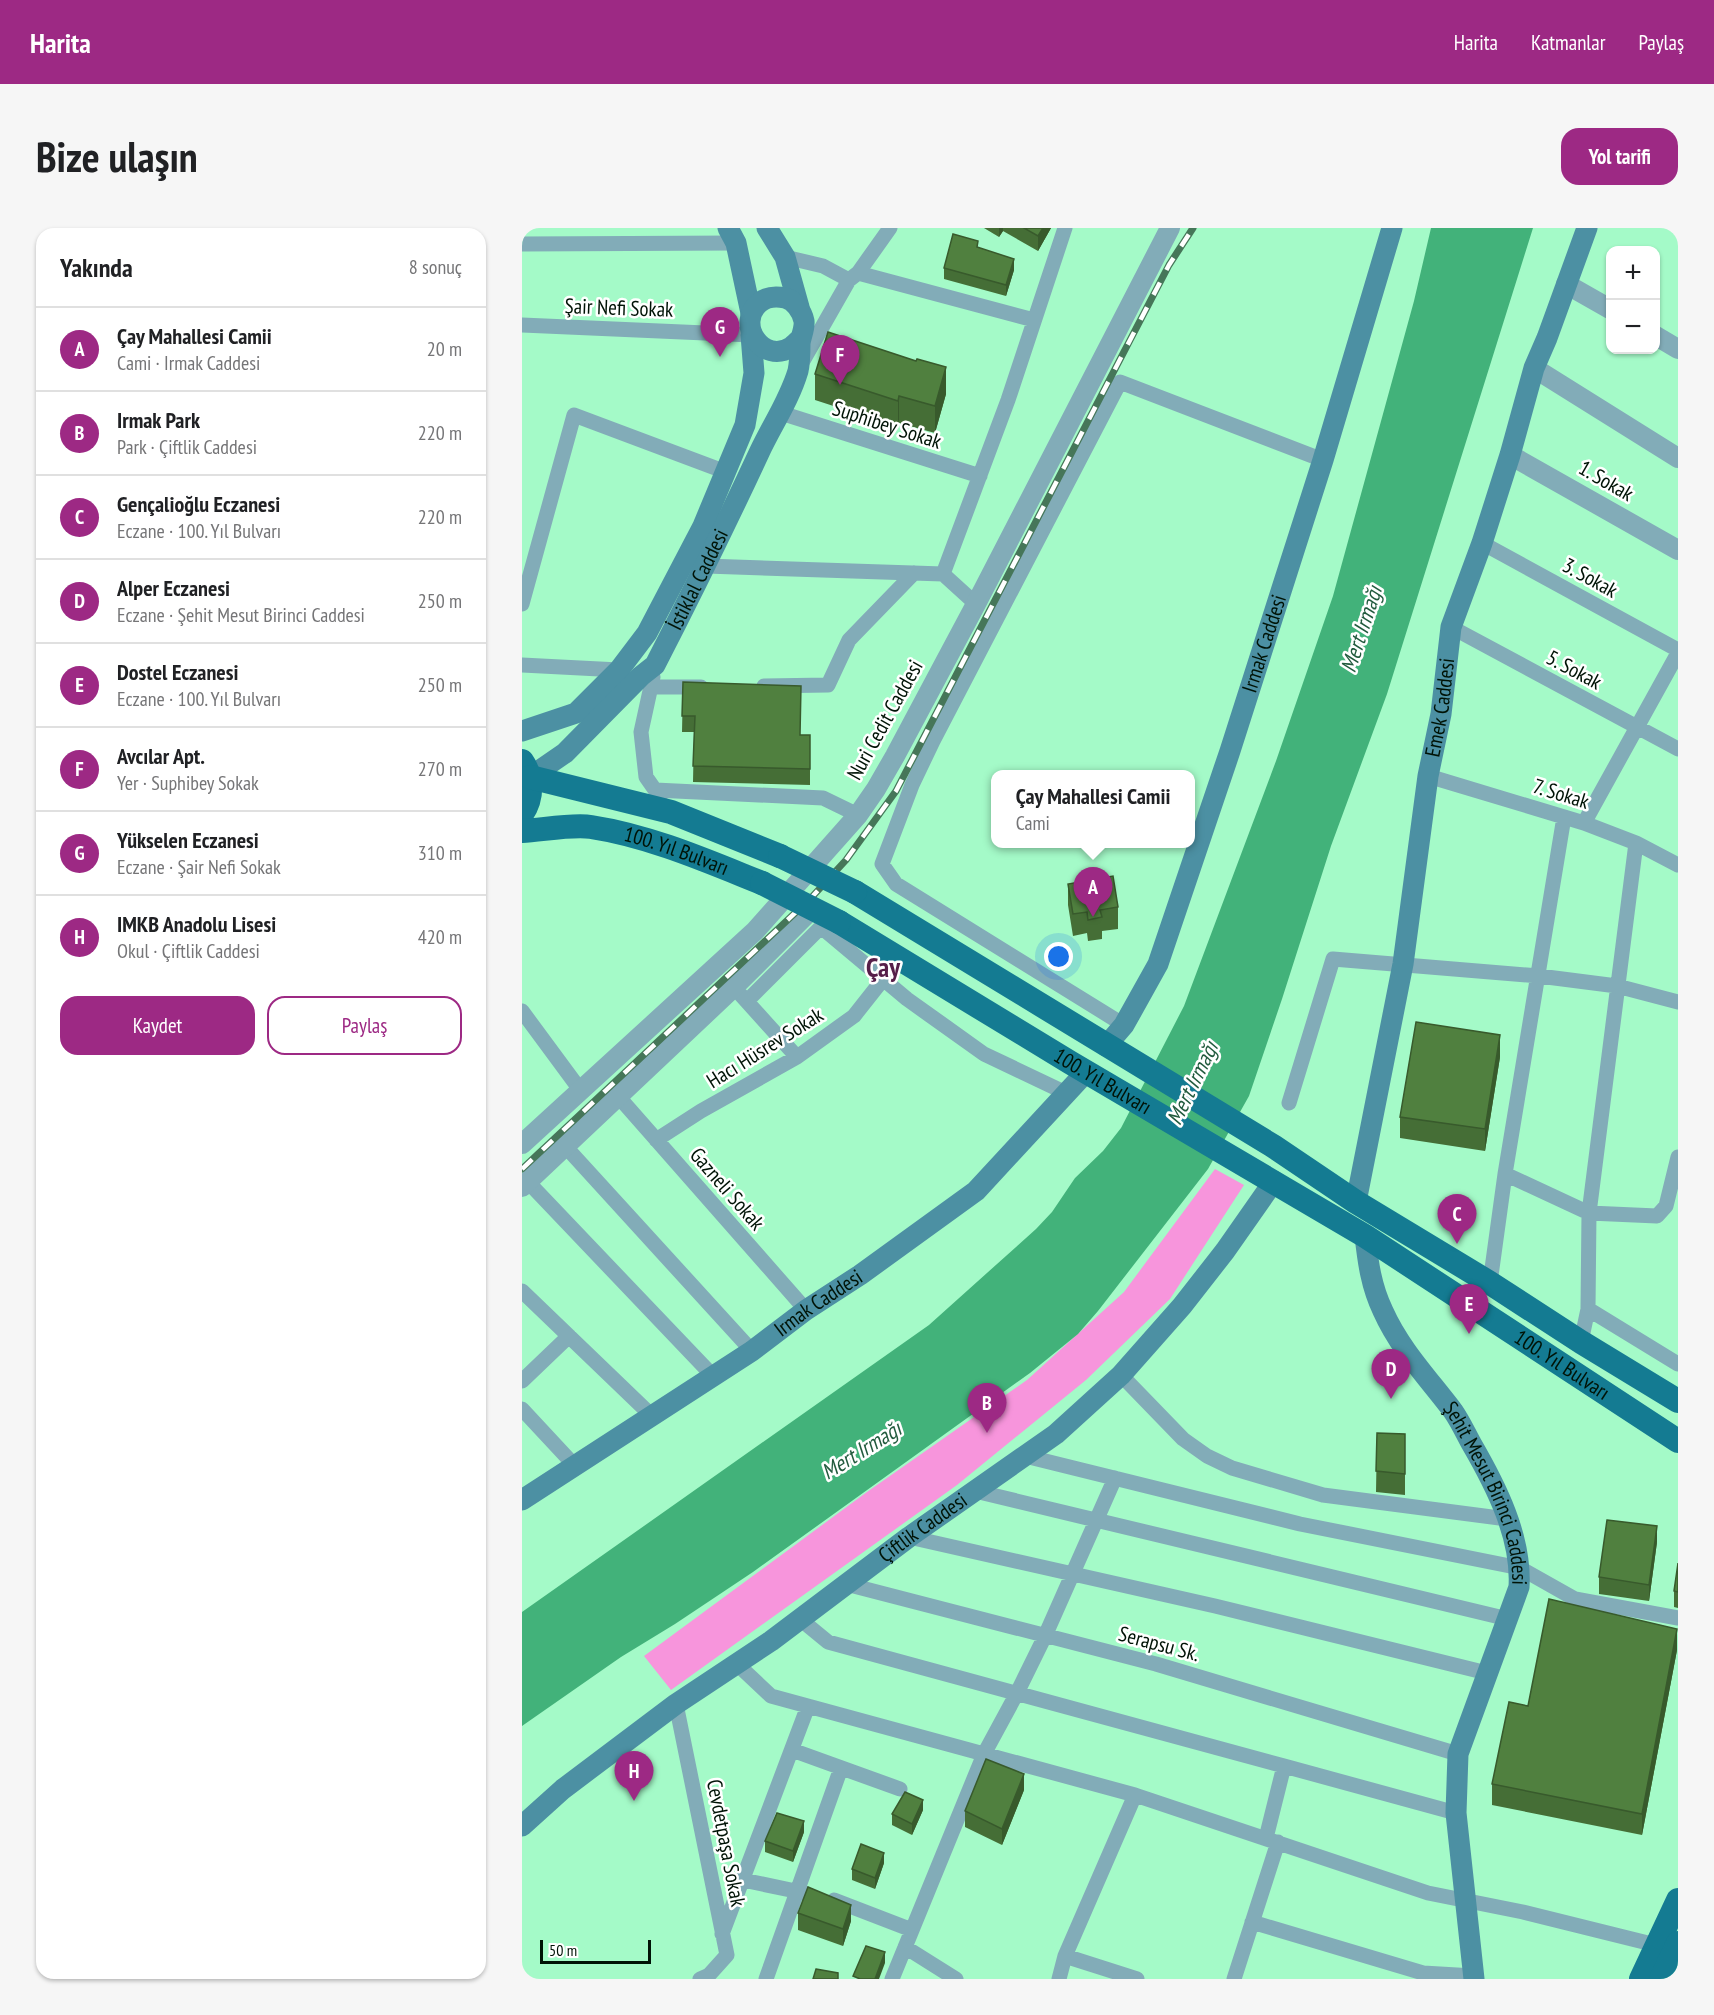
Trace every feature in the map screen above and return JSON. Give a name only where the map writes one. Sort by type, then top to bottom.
[{"type":"main road","points":[[732,236],[751,313],[751,335],[760,347],[775,352],[790,348],[801,338],[804,322],[785,257],[767,228]]},
{"type":"main road","name":"Irmak Caddesi","points":[[1106,1046],[1124,1025],[1158,964],[1230,751],[1323,460],[1392,228]]},
{"type":"main road","name":"Emek Caddesi","points":[[1356,1202],[1403,964],[1428,776],[1441,714],[1451,627],[1482,543],[1534,368],[1547,339],[1587,228]]},
{"type":"main road","points":[[751,313],[760,302],[773,296],[787,298],[799,307]]},
{"type":"main road","name":"İstiklal Caddesi","points":[[522,730],[576,713],[619,670],[647,633],[703,526],[745,425],[754,373],[751,335]]},
{"type":"main road","name":"İstiklal Caddesi","points":[[526,769],[565,753],[641,676],[655,666],[706,566],[765,439],[781,413],[798,369],[801,338]]},
{"type":"main road","points":[[522,814],[531,792],[526,769]]},
{"type":"main road","name":"100. Yıl Bulvarı","points":[[526,769],[671,812],[780,856],[855,892],[1272,1146],[1356,1202],[1678,1401]]},
{"type":"main road","name":"100. Yıl Bulvarı","points":[[522,831],[589,826],[645,840],[762,883],[840,922],[1365,1236],[1678,1441]]},
{"type":"main road","name":"Irmak Caddesi","points":[[522,1500],[752,1351],[806,1310],[860,1275],[976,1191],[1086,1071]]},
{"type":"main road","name":"Çiftlik Caddesi","points":[[522,1826],[563,1790],[676,1704],[737,1664],[909,1537],[1056,1434],[1120,1375],[1182,1306],[1211,1270],[1274,1181]]},
{"type":"main road","name":"Şehit Mesut Birinci Caddesi","points":[[1365,1236],[1369,1273],[1383,1311],[1413,1362],[1454,1413],[1487,1471],[1507,1520],[1520,1568],[1519,1587],[1458,1754],[1456,1813],[1474,1978]]},
{"type":"main road","points":[[1660,1979],[1678,1900]]},
{"type":"main road","points":[[1641,1979],[1667,1944]]},
{"type":"street","points":[[798,369],[854,276],[890,228]]},
{"type":"street","points":[[943,574],[980,476],[1065,228]]},
{"type":"street","name":"Nuri Cedit Caddesi","points":[[522,1144],[755,931],[858,814],[885,772],[976,604],[1170,228]]},
{"type":"street","points":[[522,244],[732,236]]},
{"type":"street","points":[[785,257],[1034,320]]},
{"type":"street","points":[[1566,284],[1606,306]]},
{"type":"street","name":"Şair Nefi Sokak","points":[[522,325],[751,335]]},
{"type":"street","points":[[1660,338],[1678,349]]},
{"type":"street","points":[[1534,368],[1678,458]]},
{"type":"street","points":[[1124,1025],[896,884],[882,864],[912,785],[933,741],[1120,382],[1323,460]]},
{"type":"street","name":"Suphibey Sokak","points":[[781,413],[980,476]]},
{"type":"street","points":[[522,604],[574,416],[726,472]]},
{"type":"street","name":"1. Sokak","points":[[1510,455],[1678,550]]},
{"type":"street","name":"3. Sokak","points":[[1482,543],[1678,651]]},
{"type":"street","points":[[706,566],[943,574],[976,604]]},
{"type":"street","points":[[745,686],[828,685],[849,640],[914,573]]},
{"type":"street","name":"5. Sokak","points":[[1451,627],[1678,749]]},
{"type":"street","points":[[1584,823],[1678,651]]},
{"type":"street","points":[[522,664],[619,670]]},
{"type":"street","points":[[655,666],[641,732],[646,777],[671,812]]},
{"type":"street","points":[[650,687],[722,686]]},
{"type":"street","name":"7. Sokak","points":[[1428,776],[1584,823],[1636,843],[1678,865]]},
{"type":"street","points":[[655,790],[823,798],[858,814]]},
{"type":"street","points":[[1490,1283],[1505,1174],[1564,817]]},
{"type":"street","points":[[1581,1342],[1588,1309],[1589,1213],[1636,843]]},
{"type":"street","points":[[740,994],[806,915]]},
{"type":"street","points":[[713,1376],[525,1184],[617,1095],[821,927],[907,999],[984,1054],[1066,1093]]},
{"type":"street","points":[[1289,1103],[1333,959],[1539,976],[1617,986],[1678,1002]]},
{"type":"street","name":"Hacı Hüsrev Sokak","points":[[656,1140],[701,1111],[797,1057],[854,1016],[884,978]]},
{"type":"street","points":[[740,994],[797,1057]]},
{"type":"street","points":[[522,1011],[581,1091]]},
{"type":"street","name":"Gazneli Sokak","points":[[617,1095],[806,1310]]},
{"type":"street","points":[[565,1146],[752,1351]]},
{"type":"street","points":[[1505,1174],[1589,1213],[1657,1216],[1666,1206],[1678,1157]]},
{"type":"street","points":[[522,1291],[652,1416]]},
{"type":"street","points":[[1588,1309],[1678,1364]]},
{"type":"street","points":[[522,1381],[569,1336]]},
{"type":"street","points":[[1120,1375],[1183,1439],[1207,1456],[1232,1468],[1323,1495],[1507,1520]]},
{"type":"street","points":[[522,1409],[575,1466]]},
{"type":"street","points":[[1025,1455],[1300,1524],[1520,1568],[1575,1599],[1678,1618]]},
{"type":"street","points":[[892,1979],[984,1754],[1045,1636],[1115,1478]]},
{"type":"street","points":[[975,1491],[1508,1619]]},
{"type":"street","points":[[909,1537],[1215,1606],[1487,1673]]},
{"type":"street","name":"Serapsu Sk.","points":[[846,1584],[1156,1664],[1458,1754]]},
{"type":"street","points":[[800,1619],[828,1642],[1456,1813]]},
{"type":"street","points":[[737,1664],[771,1696],[1135,1795],[1428,1893],[1667,1944]]},
{"type":"street","name":"Cevdetpaşa Sokak","points":[[676,1704],[727,1955],[709,1975],[700,1979]]},
{"type":"street","points":[[722,1934],[808,1706]]},
{"type":"street","points":[[792,1750],[900,1789]]},
{"type":"street","points":[[1234,1979],[1252,1922],[1272,1840],[1284,1766]]},
{"type":"street","points":[[766,1979],[841,1768]]},
{"type":"street","points":[[1059,1979],[1065,1956],[1135,1795]]},
{"type":"street","points":[[743,1880],[826,1897],[912,1930]]},
{"type":"street","points":[[1252,1922],[1423,1973],[1474,1978]]},
{"type":"street","points":[[905,1947],[956,1979]]},
{"type":"street","points":[[1065,1956],[1137,1979]]},
{"type":"shaded area","points":[[1215,1169],[1244,1185],[1170,1299],[1086,1380],[957,1485],[671,1690],[644,1656],[867,1492],[1027,1380],[1124,1292]]},
{"type":"water","name":"Mert Irmağı","points":[[1431,228],[1533,228],[1387,694],[1331,846],[1249,1096],[1208,1169],[1078,1334],[1030,1373],[753,1572],[621,1657],[522,1726],[522,1612],[929,1325],[1036,1229],[1052,1212],[1075,1178],[1103,1151],[1121,1128],[1184,1006],[1276,761],[1333,596],[1414,301]]},
{"type":"building","points":[[1024,228],[1043,228],[1038,236]]},
{"type":"building","points":[[953,234],[978,241],[977,247],[1014,259],[1006,285],[944,268]]},
{"type":"building","points":[[828,332],[916,361],[917,359],[946,367],[935,406],[899,396],[898,401],[815,374]]},
{"type":"building","points":[[683,682],[801,686],[800,735],[810,735],[810,769],[693,766],[695,716],[682,716]]},
{"type":"building","points":[[1113,876],[1118,907],[1100,910],[1102,917],[1088,920],[1087,912],[1073,914],[1068,884]]},
{"type":"building","points":[[1416,1022],[1500,1035],[1485,1129],[1400,1117]]},
{"type":"building","points":[[1377,1433],[1405,1434],[1405,1474],[1376,1471]]},
{"type":"building","points":[[1607,1520],[1657,1526],[1649,1585],[1599,1577]]},
{"type":"building","points":[[1678,1563],[1678,1592],[1674,1591]]},
{"type":"building","points":[[1549,1599],[1677,1629],[1642,1814],[1492,1784],[1509,1702],[1528,1706]]},
{"type":"building","points":[[986,1759],[1024,1774],[1002,1829],[965,1811]]},
{"type":"building","points":[[905,1792],[923,1800],[912,1824],[892,1814]]},
{"type":"building","points":[[777,1813],[804,1821],[793,1851],[765,1841]]},
{"type":"building","points":[[861,1844],[884,1853],[875,1878],[852,1869]]},
{"type":"building","points":[[808,1887],[851,1905],[843,1929],[798,1913]]},
{"type":"building","points":[[866,1946],[885,1952],[875,1979],[860,1979],[853,1976]]},
{"type":"building","points":[[816,1969],[838,1973],[838,1979],[813,1979]]},
{"type":"railway","points":[[522,1169],[811,898],[846,860],[896,791],[1169,265],[1193,228]]},
{"type":"place","name":"Yükselen Eczanesi","points":[[720,357]]},
{"type":"place","name":"Avcılar Apt.","points":[[840,385]]},
{"type":"place","name":"Çay Mahallesi Camii","points":[[1093,917]]},
{"type":"place","name":"Gençalioğlu Eczanesi","points":[[1457,1244]]},
{"type":"place","name":"Dostel Eczanesi","points":[[1469,1334]]},
{"type":"place","name":"Alper Eczanesi","points":[[1391,1399]]},
{"type":"place","name":"Irmak Park","points":[[987,1433]]},
{"type":"place","name":"IMKB Anadolu Lisesi","points":[[634,1801]]},
{"type":"district","name":"Çay","points":[[883,968]]}]
